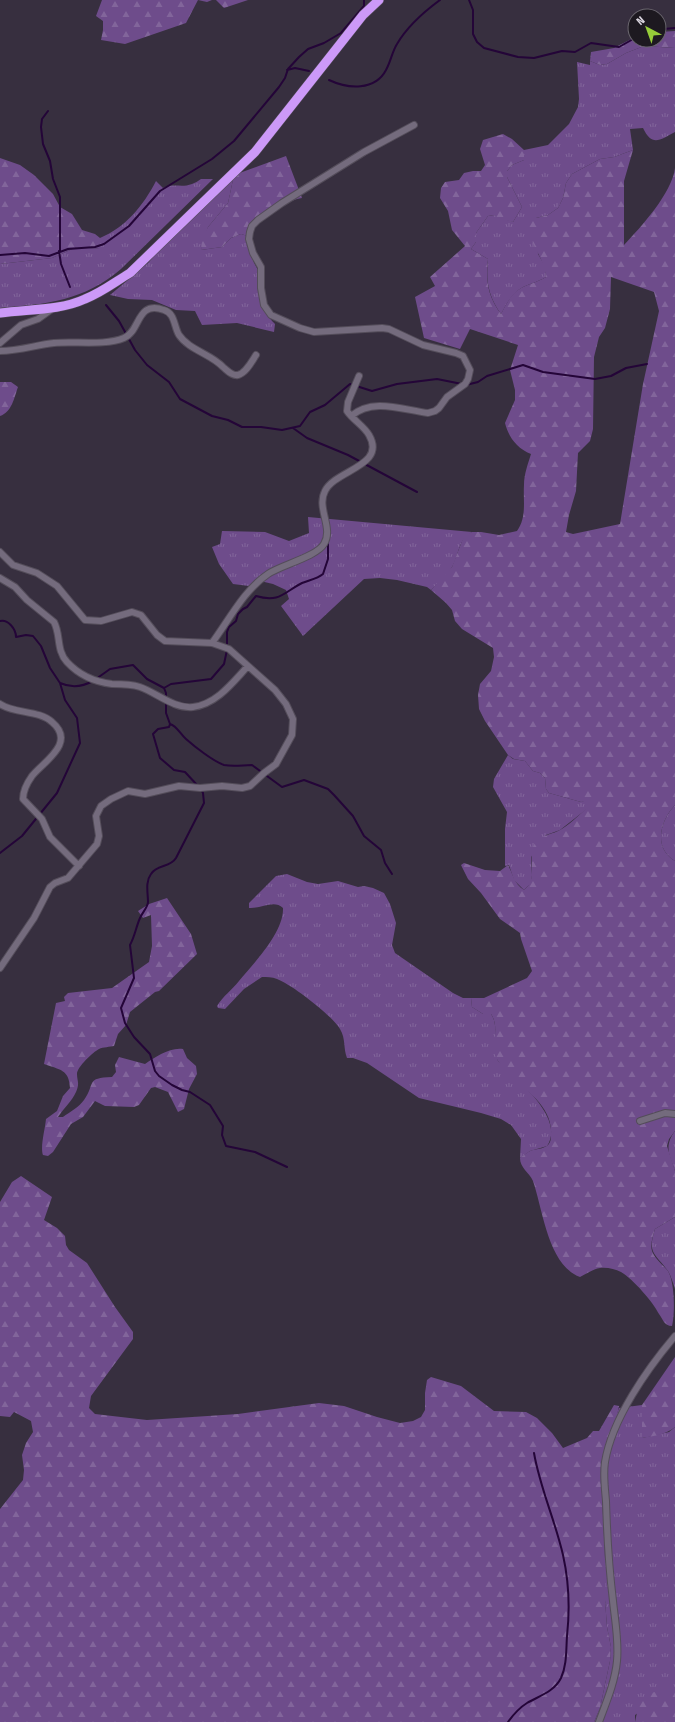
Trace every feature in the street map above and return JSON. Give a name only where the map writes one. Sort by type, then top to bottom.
[{"type":"highway","points":[[0,313],[53,308],[84,300],[107,288],[130,273],[255,152],[363,16],[379,0]]},
{"type":"street","points":[[351,416],[364,408],[379,406],[416,412],[428,413],[435,411],[447,397],[465,384],[470,370],[466,361],[460,354],[423,345],[389,329],[377,328],[314,332],[300,328],[271,314],[264,306],[261,288],[261,267],[250,245],[250,232],[252,226],[258,220],[282,203],[364,152],[414,125]]},
{"type":"street","points":[[0,343],[21,325],[38,319],[53,308]]},
{"type":"street","points":[[0,351],[12,351],[55,343],[119,340],[131,334],[141,315],[146,311],[158,308],[167,311],[170,314],[179,334],[186,342],[216,360],[232,375],[242,374],[256,355]]},
{"type":"street","points":[[212,643],[257,582],[273,571],[318,550],[325,543],[327,534],[322,505],[325,490],[336,479],[369,459],[372,452],[370,436],[351,416],[346,407],[359,376]]},
{"type":"street","points":[[0,552],[13,564],[36,573],[57,586],[85,620],[101,621],[132,612],[141,614],[157,635],[165,641],[212,643],[229,649],[281,697],[286,704],[292,719],[292,735],[276,764],[262,774],[253,784],[247,787],[175,787],[145,794],[128,791],[111,798],[101,806],[97,811],[96,816],[98,840],[92,851],[68,878],[55,883],[50,887],[34,918],[0,968]]},
{"type":"street","points":[[0,578],[15,587],[27,600],[54,622],[60,652],[67,662],[82,674],[103,682],[137,686],[171,702],[186,707],[194,707],[210,701],[226,690],[248,666]]},
{"type":"street","points":[[0,704],[13,710],[49,719],[60,734],[58,748],[49,761],[33,775],[28,782],[23,799],[42,819],[50,837],[79,866]]},
{"type":"street","points":[[640,1121],[665,1113],[675,1114]]},
{"type":"street","points":[[599,1722],[611,1687],[617,1662],[618,1645],[609,1556],[605,1464],[608,1448],[617,1425],[630,1400],[652,1366],[675,1336]]},
{"type":"green space","points":[[102,0],[198,0],[186,23],[125,44],[101,40],[103,21],[96,16]]},
{"type":"green space","points":[[198,0],[212,0],[207,2]]},
{"type":"green space","points":[[216,0],[248,0],[224,8]]},
{"type":"green space","points":[[675,31],[675,48],[667,47],[667,32]]},
{"type":"green space","points":[[627,41],[627,48],[639,48],[626,53],[607,64],[600,65],[590,61],[591,52],[614,48]]},
{"type":"green space","points":[[639,48],[675,48],[675,132],[661,139],[653,140],[646,134],[643,128],[630,129],[633,150],[614,157],[600,159],[572,174],[566,183],[563,198],[558,208],[548,215],[536,218],[538,254],[545,266],[546,277],[523,287],[516,292],[501,314],[493,301],[489,288],[487,275],[488,259],[471,249],[476,242],[476,233],[488,216],[494,215],[513,222],[522,207],[507,177],[507,171],[512,165],[524,160],[524,150],[548,145],[569,124],[578,107],[577,62],[590,65],[590,61],[600,65],[607,64],[626,53]]},
{"type":"green space","points":[[503,134],[512,139],[524,150],[524,160],[512,165],[507,171],[507,177],[522,207],[513,222],[499,219],[494,215],[488,216],[476,233],[476,242],[471,249],[488,259],[488,288],[496,307],[501,314],[515,292],[546,277],[543,263],[531,239],[527,225],[536,218],[548,215],[558,208],[563,198],[566,183],[572,174],[600,159],[614,157],[633,150],[624,181],[624,245],[639,229],[662,199],[673,178],[675,168],[675,805],[670,811],[663,826],[661,842],[668,856],[675,861],[675,1131],[669,1139],[667,1146],[675,1171],[675,1217],[655,1229],[651,1246],[653,1254],[668,1271],[672,1283],[674,1314],[672,1326],[665,1324],[652,1303],[642,1291],[621,1272],[611,1268],[600,1268],[592,1270],[580,1277],[569,1271],[561,1261],[548,1235],[533,1181],[521,1165],[520,1161],[520,1158],[530,1151],[549,1144],[551,1137],[550,1122],[546,1112],[539,1103],[505,1070],[498,1061],[495,1050],[495,1025],[491,1014],[483,1014],[472,1007],[471,998],[484,998],[527,978],[532,971],[520,933],[500,919],[481,893],[468,879],[461,865],[464,863],[485,870],[500,871],[508,865],[516,882],[524,890],[531,880],[532,851],[536,842],[541,838],[558,831],[573,821],[587,808],[587,801],[581,802],[549,793],[546,789],[545,778],[540,773],[533,771],[525,761],[514,759],[508,755],[485,721],[479,709],[478,695],[480,684],[491,671],[494,657],[493,648],[462,629],[455,621],[452,610],[431,590],[452,567],[465,535],[472,532],[481,532],[499,535],[517,531],[523,515],[526,469],[531,454],[526,452],[514,442],[505,423],[515,400],[515,390],[510,370],[518,345],[470,329],[460,349],[424,338],[415,297],[435,286],[430,277],[465,246],[452,230],[448,211],[440,198],[441,188],[445,182],[459,180],[464,173],[481,171],[485,165],[480,149],[483,140]],"holes":[[[611,277],[654,292],[659,311],[643,384],[620,524],[573,534],[566,532],[576,491],[578,453],[590,441],[593,429],[594,357],[599,337],[605,328],[610,309]]]},
{"type":"green space","points":[[286,156],[302,198],[296,199],[275,209],[257,223],[253,229],[251,237],[241,234],[231,238],[222,247],[201,250],[202,239],[208,227],[228,203],[234,175]]},
{"type":"green space","points":[[0,158],[20,165],[34,175],[53,194],[60,207],[72,214],[82,230],[95,234],[100,238],[100,249],[77,247],[52,258],[0,264]]},
{"type":"green space","points":[[234,175],[228,203],[208,227],[201,250],[222,247],[231,238],[241,234],[251,237],[251,254],[258,271],[263,306],[275,324],[274,332],[237,323],[202,325],[195,311],[176,310],[152,300],[128,299],[110,295],[148,263],[167,241]]},
{"type":"green space","points":[[201,179],[213,179],[121,269],[107,280],[93,288],[64,299],[34,305],[0,308],[0,264],[52,258],[77,247],[100,249],[100,238],[118,228],[133,215],[156,181],[163,188],[170,186],[185,186]]},
{"type":"green space","points":[[0,382],[11,382],[18,387],[10,408],[0,416]]},
{"type":"green space","points":[[308,517],[472,532],[467,535],[461,543],[450,570],[431,590],[427,587],[397,580],[380,578],[364,579],[303,636],[281,606],[289,599],[286,590],[273,584],[256,580],[249,586],[233,584],[219,564],[212,547],[220,544],[222,531],[265,532],[289,541],[309,533]]},
{"type":"green space","points":[[508,755],[513,759],[525,761],[533,771],[540,773],[545,778],[546,789],[549,793],[581,802],[587,800],[588,808],[560,830],[546,835],[531,857],[531,883],[524,890],[514,880],[509,865],[505,866],[505,829],[507,812],[493,787],[494,779]]},
{"type":"green space","points":[[675,805],[675,861],[668,856],[664,849],[661,842],[661,834],[666,819]]},
{"type":"green space","points":[[287,874],[307,882],[318,884],[338,881],[358,887],[364,886],[373,888],[384,893],[390,904],[396,923],[392,945],[395,953],[453,993],[463,998],[471,998],[472,1007],[483,1014],[491,1014],[495,1024],[498,1061],[526,1088],[545,1112],[550,1123],[551,1135],[547,1146],[530,1151],[520,1158],[521,1139],[511,1125],[501,1119],[419,1098],[367,1063],[353,1058],[347,1058],[343,1036],[336,1023],[311,1001],[292,987],[277,979],[262,977],[244,989],[225,1009],[218,1008],[217,1006],[222,999],[267,947],[279,927],[282,917],[283,908],[279,905],[271,904],[249,908],[249,903],[276,876]]},
{"type":"green space","points":[[167,898],[191,934],[197,954],[159,991],[155,992],[130,1012],[126,1025],[118,1034],[114,1046],[99,1049],[89,1056],[82,1064],[77,1074],[78,1084],[76,1092],[58,1117],[63,1117],[82,1103],[94,1080],[112,1077],[116,1072],[115,1065],[119,1057],[145,1064],[163,1053],[178,1049],[183,1049],[187,1058],[196,1066],[197,1074],[189,1089],[184,1109],[178,1112],[168,1092],[155,1087],[151,1088],[139,1105],[134,1107],[105,1106],[95,1101],[83,1117],[71,1124],[53,1152],[48,1156],[43,1155],[42,1143],[46,1119],[57,1111],[63,1096],[70,1088],[68,1077],[63,1071],[44,1064],[56,1003],[65,1001],[64,997],[68,993],[112,988],[149,962],[152,946],[151,915],[143,918],[138,911],[149,904]]},
{"type":"green space","points":[[675,1131],[675,1171],[669,1155],[669,1146]]},
{"type":"green space","points":[[21,1176],[52,1197],[44,1220],[57,1228],[65,1236],[66,1245],[69,1250],[87,1263],[133,1332],[133,1339],[91,1396],[89,1408],[95,1414],[147,1420],[238,1414],[319,1403],[344,1406],[400,1423],[413,1421],[421,1417],[425,1410],[427,1380],[431,1377],[461,1386],[494,1411],[526,1412],[537,1418],[552,1433],[563,1448],[587,1438],[593,1431],[599,1431],[614,1405],[619,1406],[616,1420],[605,1448],[601,1472],[605,1558],[605,1600],[607,1627],[611,1647],[610,1661],[600,1708],[594,1722],[0,1722],[0,1509],[23,1480],[24,1470],[22,1455],[26,1443],[33,1432],[31,1421],[14,1412],[10,1417],[0,1416],[0,1202],[12,1182]]},
{"type":"green space","points":[[675,1217],[675,1289],[668,1271],[654,1253],[652,1244],[655,1229]]},
{"type":"green space","points":[[675,1357],[675,1427],[655,1436],[642,1438],[642,1405]]},
{"type":"green space","points":[[642,1405],[642,1438],[669,1432],[675,1427],[675,1692],[668,1692],[635,1715],[635,1722],[594,1722],[600,1708],[610,1661],[611,1647],[607,1627],[605,1600],[605,1558],[601,1472],[605,1448],[619,1408]]},
{"type":"green space","points":[[655,1692],[675,1692],[675,1722],[635,1722],[639,1703],[646,1694]]},
{"type":"waterway","points":[[0,255],[25,253],[49,256],[68,249],[95,247],[104,244],[129,226],[160,191],[212,159],[234,141],[279,87],[285,78],[288,69],[299,57],[308,49],[324,43],[341,33],[364,6],[364,0]]},
{"type":"waterway","points":[[329,80],[352,86],[368,85],[375,82],[386,70],[395,47],[401,38],[422,14],[440,0]]},
{"type":"waterway","points":[[469,0],[473,10],[473,34],[477,42],[484,48],[518,57],[534,58],[562,51],[575,52],[591,43],[619,47],[627,42]]},
{"type":"waterway","points":[[667,29],[675,28]]},
{"type":"waterway","points":[[287,70],[295,68],[309,71]]},
{"type":"waterway","points":[[48,111],[42,119],[41,127],[43,144],[50,161],[53,179],[60,197],[60,251]]},
{"type":"waterway","points":[[59,251],[61,264],[70,287]]},
{"type":"waterway","points":[[106,305],[119,321],[135,350],[147,365],[169,382],[180,399],[212,416],[228,420],[242,427],[261,427],[282,430],[300,426],[310,412],[325,405],[350,384],[372,391],[397,384],[437,379],[462,384]]},
{"type":"waterway","points":[[466,385],[478,382],[487,376],[523,365],[543,372],[595,379],[611,376],[626,368],[647,364]]},
{"type":"waterway","points":[[293,428],[307,438],[348,455],[417,492]]},
{"type":"waterway","points":[[227,646],[227,632],[229,627],[236,621],[238,614],[247,607],[256,596],[264,598],[281,596],[302,583],[323,574],[328,559],[328,544]]},
{"type":"waterway","points":[[0,621],[9,623],[15,631],[16,637],[26,635],[33,636],[41,646],[50,668],[60,683],[65,700],[77,718],[80,743],[57,793],[22,836],[0,853]]},
{"type":"waterway","points":[[164,688],[171,684],[211,679],[224,664],[227,650]]},
{"type":"waterway","points":[[96,679],[110,669],[133,665],[147,679],[164,688],[166,693],[166,713],[170,724],[175,726],[184,737],[210,757],[224,765],[252,765],[282,787],[304,780],[328,789],[353,816],[364,836],[381,850],[385,863],[392,874]]},
{"type":"waterway","points":[[60,683],[68,686],[76,686],[85,685],[93,681]]},
{"type":"waterway","points":[[170,724],[169,727],[158,729],[153,734],[160,758],[174,770],[185,772],[198,786]]},
{"type":"waterway","points":[[201,789],[204,803],[176,858],[170,863],[154,871],[149,877],[147,884],[148,904],[140,918],[130,945],[134,978],[121,1008],[125,1023],[134,1037],[150,1054],[155,1071],[159,1076],[172,1085],[190,1092],[210,1105],[223,1126],[222,1135],[226,1146],[255,1152],[287,1167]]},
{"type":"waterway","points":[[508,1722],[524,1705],[546,1693],[558,1683],[563,1673],[566,1657],[569,1606],[565,1565],[560,1542],[540,1479],[534,1453]]}]
